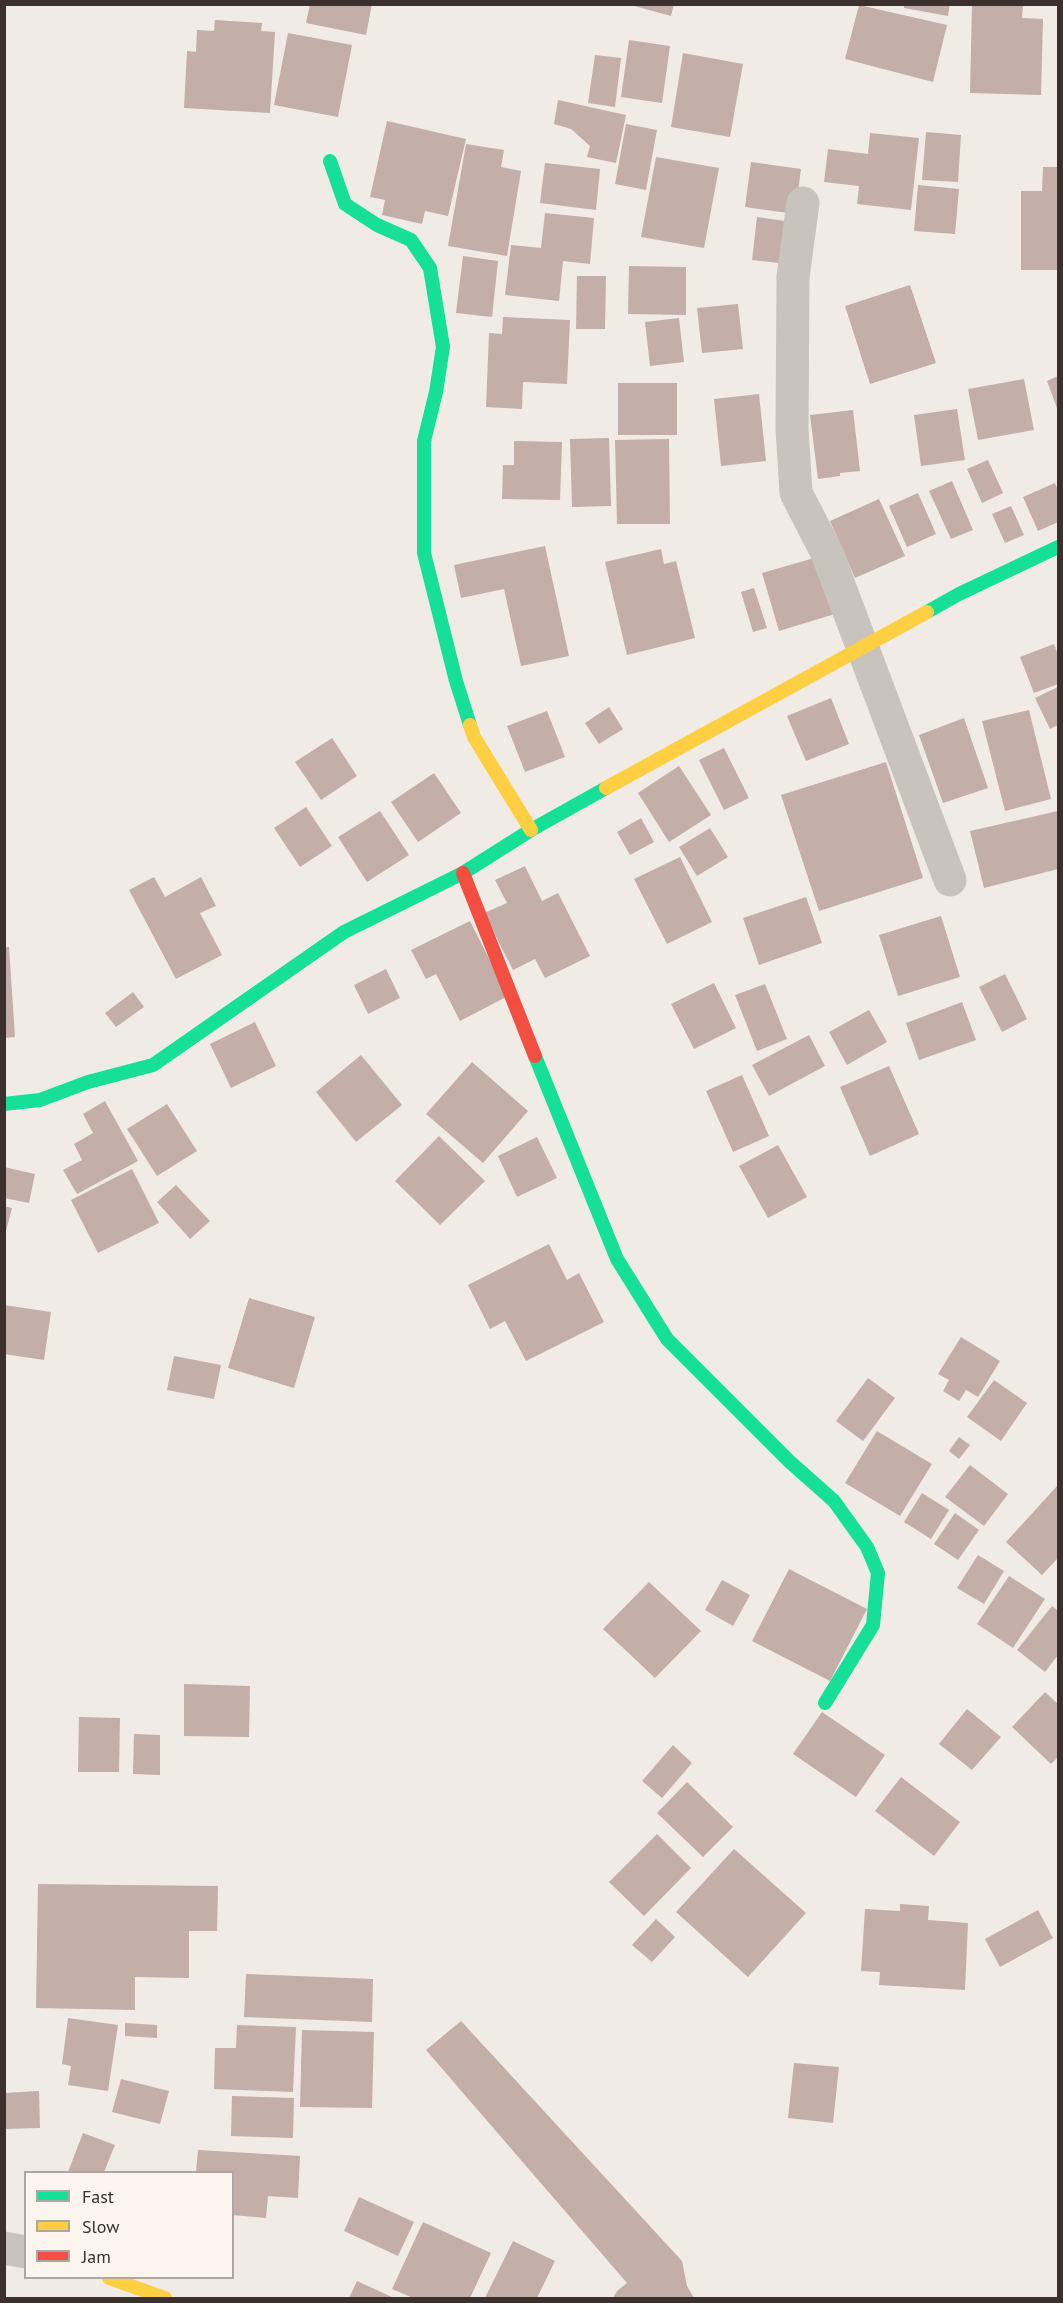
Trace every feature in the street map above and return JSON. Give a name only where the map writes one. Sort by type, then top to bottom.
[{"type":"street","points":[[330,161],[345,204],[377,225],[411,240],[430,268],[444,347],[424,441],[424,553],[456,681],[474,737],[531,830]]},
{"type":"street","points":[[802,203],[793,277],[792,429],[796,493],[826,553],[950,880]]},
{"type":"street","points":[[4,1104],[40,1100],[88,1082],[153,1065],[344,932],[463,873],[531,830],[959,594],[1059,547]]},
{"type":"street","points":[[463,873],[617,1259],[667,1340],[789,1461],[834,1501],[867,1548],[878,1573],[873,1625],[825,1703]]},
{"type":"street","points":[[4,2248],[24,2252]]},
{"type":"street","points":[[114,2279],[165,2298]]},
{"type":"building","points":[[310,4],[372,4],[366,35],[306,23]]},
{"type":"building","points":[[627,4],[674,4],[671,16]]},
{"type":"building","points":[[904,4],[950,4],[948,16],[904,8]]},
{"type":"building","points":[[972,4],[1023,5],[1022,18],[1043,19],[1041,95],[970,93]]},
{"type":"building","points":[[859,5],[947,25],[933,82],[845,59]]},
{"type":"building","points":[[215,20],[262,23],[261,31],[275,32],[270,113],[184,108],[187,51],[196,52],[197,30],[214,31]]},
{"type":"building","points":[[288,33],[352,45],[338,117],[274,105]]},
{"type":"building","points":[[629,40],[670,46],[662,103],[621,97]]},
{"type":"building","points":[[683,53],[743,64],[730,137],[671,127]]},
{"type":"building","points":[[595,55],[621,58],[615,107],[588,103]]},
{"type":"building","points":[[558,100],[626,115],[616,163],[587,157],[590,146],[571,129],[554,124]]},
{"type":"building","points":[[387,121],[466,139],[448,216],[425,211],[422,224],[382,215],[385,200],[370,197]]},
{"type":"building","points":[[626,124],[657,130],[646,190],[615,184]]},
{"type":"building","points":[[926,132],[961,135],[958,182],[922,180]]},
{"type":"building","points":[[870,133],[919,138],[911,210],[857,204],[859,186],[824,182],[828,149],[868,154]]},
{"type":"building","points":[[466,144],[504,150],[501,167],[521,171],[507,256],[448,246]]},
{"type":"building","points":[[656,157],[719,168],[704,248],[641,237]]},
{"type":"building","points":[[751,162],[801,169],[795,214],[745,207]]},
{"type":"building","points":[[545,163],[600,169],[596,210],[540,203]]},
{"type":"building","points":[[1043,167],[1058,167],[1058,270],[1021,270],[1021,191],[1042,191]]},
{"type":"building","points":[[918,185],[959,189],[955,234],[914,231]]},
{"type":"building","points":[[545,213],[594,218],[590,264],[563,261],[559,301],[505,295],[511,245],[541,248]]},
{"type":"building","points":[[757,217],[792,222],[787,264],[752,260]]},
{"type":"building","points":[[463,256],[498,261],[492,317],[456,313]]},
{"type":"building","points":[[629,266],[686,267],[686,315],[628,314]]},
{"type":"building","points":[[577,276],[606,276],[605,329],[576,329]]},
{"type":"building","points":[[910,285],[936,363],[870,384],[845,306]]},
{"type":"building","points":[[738,304],[743,349],[702,353],[697,308]]},
{"type":"building","points":[[503,317],[570,320],[567,384],[523,382],[522,409],[486,407],[489,333],[502,334]]},
{"type":"building","points":[[679,318],[684,362],[650,366],[645,322]]},
{"type":"building","points":[[1058,376],[1058,411],[1047,381]]},
{"type":"building","points":[[1024,379],[1034,430],[978,440],[968,389]]},
{"type":"building","points":[[618,383],[677,383],[677,435],[618,435]]},
{"type":"building","points":[[759,394],[766,461],[721,466],[714,399]]},
{"type":"building","points":[[957,409],[965,460],[921,466],[914,415]]},
{"type":"building","points":[[853,410],[860,471],[818,479],[810,415]]},
{"type":"building","points":[[609,438],[611,506],[572,507],[570,439]]},
{"type":"building","points":[[669,439],[670,524],[617,524],[615,440]]},
{"type":"building","points":[[514,441],[562,442],[560,500],[502,499],[503,465],[514,465]]},
{"type":"building","points":[[988,460],[1003,493],[982,503],[967,469]]},
{"type":"building","points":[[952,481],[973,530],[951,539],[929,491]]},
{"type":"building","points":[[1055,483],[1058,491],[1058,522],[1038,531],[1023,497]]},
{"type":"building","points":[[918,493],[936,534],[907,547],[889,506]]},
{"type":"building","points":[[879,499],[905,556],[855,578],[830,521]]},
{"type":"building","points":[[1011,506],[1024,535],[1005,543],[992,514]]},
{"type":"building","points":[[545,546],[569,656],[521,666],[504,589],[461,598],[454,565]]},
{"type":"building","points":[[661,549],[664,564],[676,561],[695,638],[627,655],[605,562]]},
{"type":"building","points":[[821,556],[838,613],[779,631],[762,573]]},
{"type":"building","points":[[754,588],[767,628],[753,632],[741,592]]},
{"type":"building","points":[[1054,644],[1058,655],[1058,684],[1034,693],[1020,657]]},
{"type":"building","points":[[1058,687],[1058,725],[1050,729],[1035,698]]},
{"type":"building","points":[[831,698],[849,744],[806,761],[787,716]]},
{"type":"building","points":[[609,707],[623,729],[599,744],[585,723]]},
{"type":"building","points":[[1029,710],[1051,799],[1005,811],[982,721]]},
{"type":"building","points":[[547,711],[565,757],[525,772],[507,726]]},
{"type":"building","points":[[964,718],[988,788],[943,803],[919,735]]},
{"type":"building","points":[[332,738],[357,776],[321,800],[295,762]]},
{"type":"building","points":[[724,748],[749,798],[724,810],[699,760]]},
{"type":"building","points":[[886,762],[923,878],[819,911],[781,795]]},
{"type":"building","points":[[679,766],[711,815],[669,842],[638,793]]},
{"type":"building","points":[[434,773],[461,813],[418,842],[391,802]]},
{"type":"building","points":[[306,807],[332,846],[300,867],[274,828]]},
{"type":"building","points":[[380,811],[409,855],[367,882],[338,837]]},
{"type":"building","points":[[1058,811],[1058,869],[984,888],[970,831]]},
{"type":"building","points":[[641,818],[654,842],[630,855],[617,832]]},
{"type":"building","points":[[710,828],[728,857],[697,876],[679,847]]},
{"type":"building","points":[[680,857],[712,922],[667,944],[634,879]]},
{"type":"building","points":[[525,866],[542,901],[558,893],[590,956],[545,978],[535,959],[513,970],[484,913],[507,903],[495,880]]},
{"type":"building","points":[[154,877],[165,897],[201,877],[216,906],[200,913],[222,955],[176,979],[129,890]]},
{"type":"building","points":[[806,897],[822,943],[759,965],[743,918]]},
{"type":"building","points":[[941,916],[960,977],[898,996],[879,935]]},
{"type":"building","points":[[470,921],[508,996],[460,1021],[436,974],[426,979],[411,950]]},
{"type":"building","points":[[4,947],[9,947],[15,1037],[4,1038]]},
{"type":"building","points":[[386,969],[400,998],[368,1014],[354,985]]},
{"type":"building","points":[[1005,974],[1027,1019],[1002,1032],[979,987]]},
{"type":"building","points":[[714,983],[736,1028],[694,1049],[671,1004]]},
{"type":"building","points":[[765,984],[787,1039],[757,1051],[735,995]]},
{"type":"building","points":[[133,992],[144,1007],[116,1027],[105,1013]]},
{"type":"building","points":[[962,1002],[976,1040],[919,1060],[906,1023]]},
{"type":"building","points":[[869,1010],[887,1042],[847,1065],[829,1032]]},
{"type":"building","points":[[255,1022],[276,1066],[231,1088],[210,1044]]},
{"type":"building","points":[[809,1035],[825,1066],[769,1096],[752,1065]]},
{"type":"building","points":[[361,1055],[402,1105],[356,1142],[316,1092]]},
{"type":"building","points":[[472,1062],[528,1111],[483,1163],[426,1114]]},
{"type":"building","points":[[889,1066],[919,1134],[870,1156],[840,1087]]},
{"type":"building","points":[[742,1075],[769,1136],[733,1152],[706,1091]]},
{"type":"building","points":[[105,1101],[138,1161],[77,1194],[63,1170],[82,1160],[74,1144],[93,1133],[83,1114]]},
{"type":"building","points":[[167,1104],[197,1151],[157,1176],[127,1129]]},
{"type":"building","points":[[439,1136],[485,1181],[440,1225],[395,1181]]},
{"type":"building","points":[[537,1137],[557,1178],[517,1197],[498,1156]]},
{"type":"building","points":[[778,1145],[807,1197],[768,1218],[739,1166]]},
{"type":"building","points":[[4,1167],[35,1174],[29,1203],[4,1198]]},
{"type":"building","points":[[132,1169],[159,1223],[98,1253],[71,1200]]},
{"type":"building","points":[[176,1185],[210,1221],[190,1239],[157,1202]]},
{"type":"building","points":[[4,1206],[12,1208],[5,1235],[4,1235]]},
{"type":"building","points":[[549,1244],[567,1280],[579,1273],[604,1322],[526,1361],[505,1321],[490,1329],[468,1285]]},
{"type":"building","points":[[249,1298],[315,1317],[294,1388],[228,1368]]},
{"type":"building","points":[[4,1305],[51,1312],[44,1360],[4,1354]]},
{"type":"building","points":[[961,1337],[1000,1361],[978,1397],[966,1390],[959,1401],[943,1391],[949,1380],[938,1374]]},
{"type":"building","points":[[174,1356],[221,1365],[214,1399],[167,1390]]},
{"type":"building","points":[[868,1378],[895,1398],[863,1441],[836,1421]]},
{"type":"building","points":[[994,1380],[1027,1403],[1001,1441],[967,1417]]},
{"type":"building","points":[[877,1431],[932,1464],[900,1516],[845,1483]]},
{"type":"building","points":[[959,1437],[970,1445],[959,1459],[949,1451]]},
{"type":"building","points":[[970,1465],[1008,1494],[984,1526],[945,1497]]},
{"type":"building","points":[[1058,1485],[1058,1558],[1042,1575],[1006,1542]]},
{"type":"building","points":[[922,1493],[949,1510],[931,1539],[904,1522]]},
{"type":"building","points":[[955,1513],[979,1530],[958,1560],[934,1544]]},
{"type":"building","points":[[978,1555],[1004,1571],[984,1604],[957,1588]]},
{"type":"building","points":[[789,1569],[867,1609],[830,1681],[752,1641]]},
{"type":"building","points":[[1009,1576],[1045,1599],[1013,1648],[977,1624]]},
{"type":"building","points":[[722,1580],[750,1595],[733,1626],[705,1610]]},
{"type":"building","points":[[649,1582],[701,1631],[655,1678],[603,1629]]},
{"type":"building","points":[[1052,1606],[1058,1611],[1058,1655],[1045,1672],[1017,1650]]},
{"type":"building","points":[[184,1684],[250,1686],[249,1737],[184,1736]]},
{"type":"building","points":[[1045,1692],[1058,1704],[1058,1757],[1051,1764],[1012,1727]]},
{"type":"building","points":[[967,1709],[1001,1737],[972,1770],[939,1744]]},
{"type":"building","points":[[822,1712],[885,1755],[856,1797],[793,1754]]},
{"type":"building","points":[[79,1717],[120,1718],[119,1772],[78,1772]]},
{"type":"building","points":[[134,1734],[160,1735],[160,1775],[133,1774]]},
{"type":"building","points":[[673,1745],[692,1763],[662,1798],[642,1781]]},
{"type":"building","points":[[901,1777],[960,1822],[934,1856],[875,1811]]},
{"type":"building","points":[[687,1782],[733,1827],[703,1857],[657,1813]]},
{"type":"building","points":[[657,1834],[691,1868],[644,1916],[609,1882]]},
{"type":"building","points":[[734,1849],[806,1913],[748,1977],[676,1912]]},
{"type":"building","points":[[38,1884],[218,1886],[217,1931],[189,1931],[189,1978],[135,1977],[135,2010],[36,2008]]},
{"type":"building","points":[[900,1904],[929,1906],[928,1920],[968,1923],[965,1990],[879,1985],[880,1972],[861,1971],[865,1909],[900,1911]]},
{"type":"building","points":[[1038,1910],[1053,1938],[1000,1967],[985,1939]]},
{"type":"building","points":[[656,1919],[675,1937],[652,1962],[632,1945]]},
{"type":"building","points":[[246,1974],[373,1979],[372,2022],[244,2017]]},
{"type":"building","points":[[68,2018],[118,2025],[108,2091],[68,2085],[71,2066],[62,2064]]},
{"type":"building","points":[[461,2021],[682,2261],[687,2286],[694,2298],[613,2298],[617,2291],[627,2283],[426,2050]]},
{"type":"building","points":[[125,2023],[157,2025],[157,2038],[125,2036]]},
{"type":"building","points":[[237,2025],[296,2027],[293,2092],[214,2089],[215,2048],[236,2048]]},
{"type":"building","points":[[302,2030],[374,2032],[372,2108],[300,2107]]},
{"type":"building","points":[[794,2063],[839,2067],[833,2123],[788,2118]]},
{"type":"building","points":[[121,2079],[169,2091],[160,2124],[112,2112]]},
{"type":"building","points":[[39,2091],[40,2128],[4,2129],[4,2093]]},
{"type":"building","points":[[232,2096],[294,2098],[293,2138],[231,2136]]},
{"type":"building","points":[[83,2133],[115,2145],[104,2171],[68,2171]]},
{"type":"building","points":[[198,2150],[300,2156],[298,2198],[268,2196],[266,2218],[234,2215],[234,2171],[196,2171]]},
{"type":"building","points":[[359,2197],[414,2222],[398,2256],[344,2231]]},
{"type":"building","points":[[423,2222],[491,2253],[470,2298],[413,2298],[392,2289]]},
{"type":"building","points":[[513,2241],[555,2261],[537,2298],[485,2298]]},
{"type":"building","points":[[357,2281],[394,2298],[349,2298]]},
{"type":"traffic: fast","points":[[330,161],[345,204],[377,225],[411,240],[430,268],[443,347],[436,392],[424,441],[424,553],[456,681],[470,725]]},
{"type":"traffic: fast","points":[[927,612],[959,594],[1058,547]]},
{"type":"traffic: fast","points":[[4,1104],[40,1100],[88,1082],[153,1065],[344,932],[463,873],[531,830],[606,788]]},
{"type":"traffic: fast","points":[[535,1056],[617,1259],[667,1339],[789,1461],[834,1501],[867,1547],[878,1573],[873,1625],[825,1703]]},
{"type":"traffic: slow","points":[[606,788],[927,612]]},
{"type":"traffic: slow","points":[[470,725],[474,737],[531,830]]},
{"type":"traffic: slow","points":[[112,2279],[165,2298]]},
{"type":"traffic: jam","points":[[463,873],[535,1056]]}]
